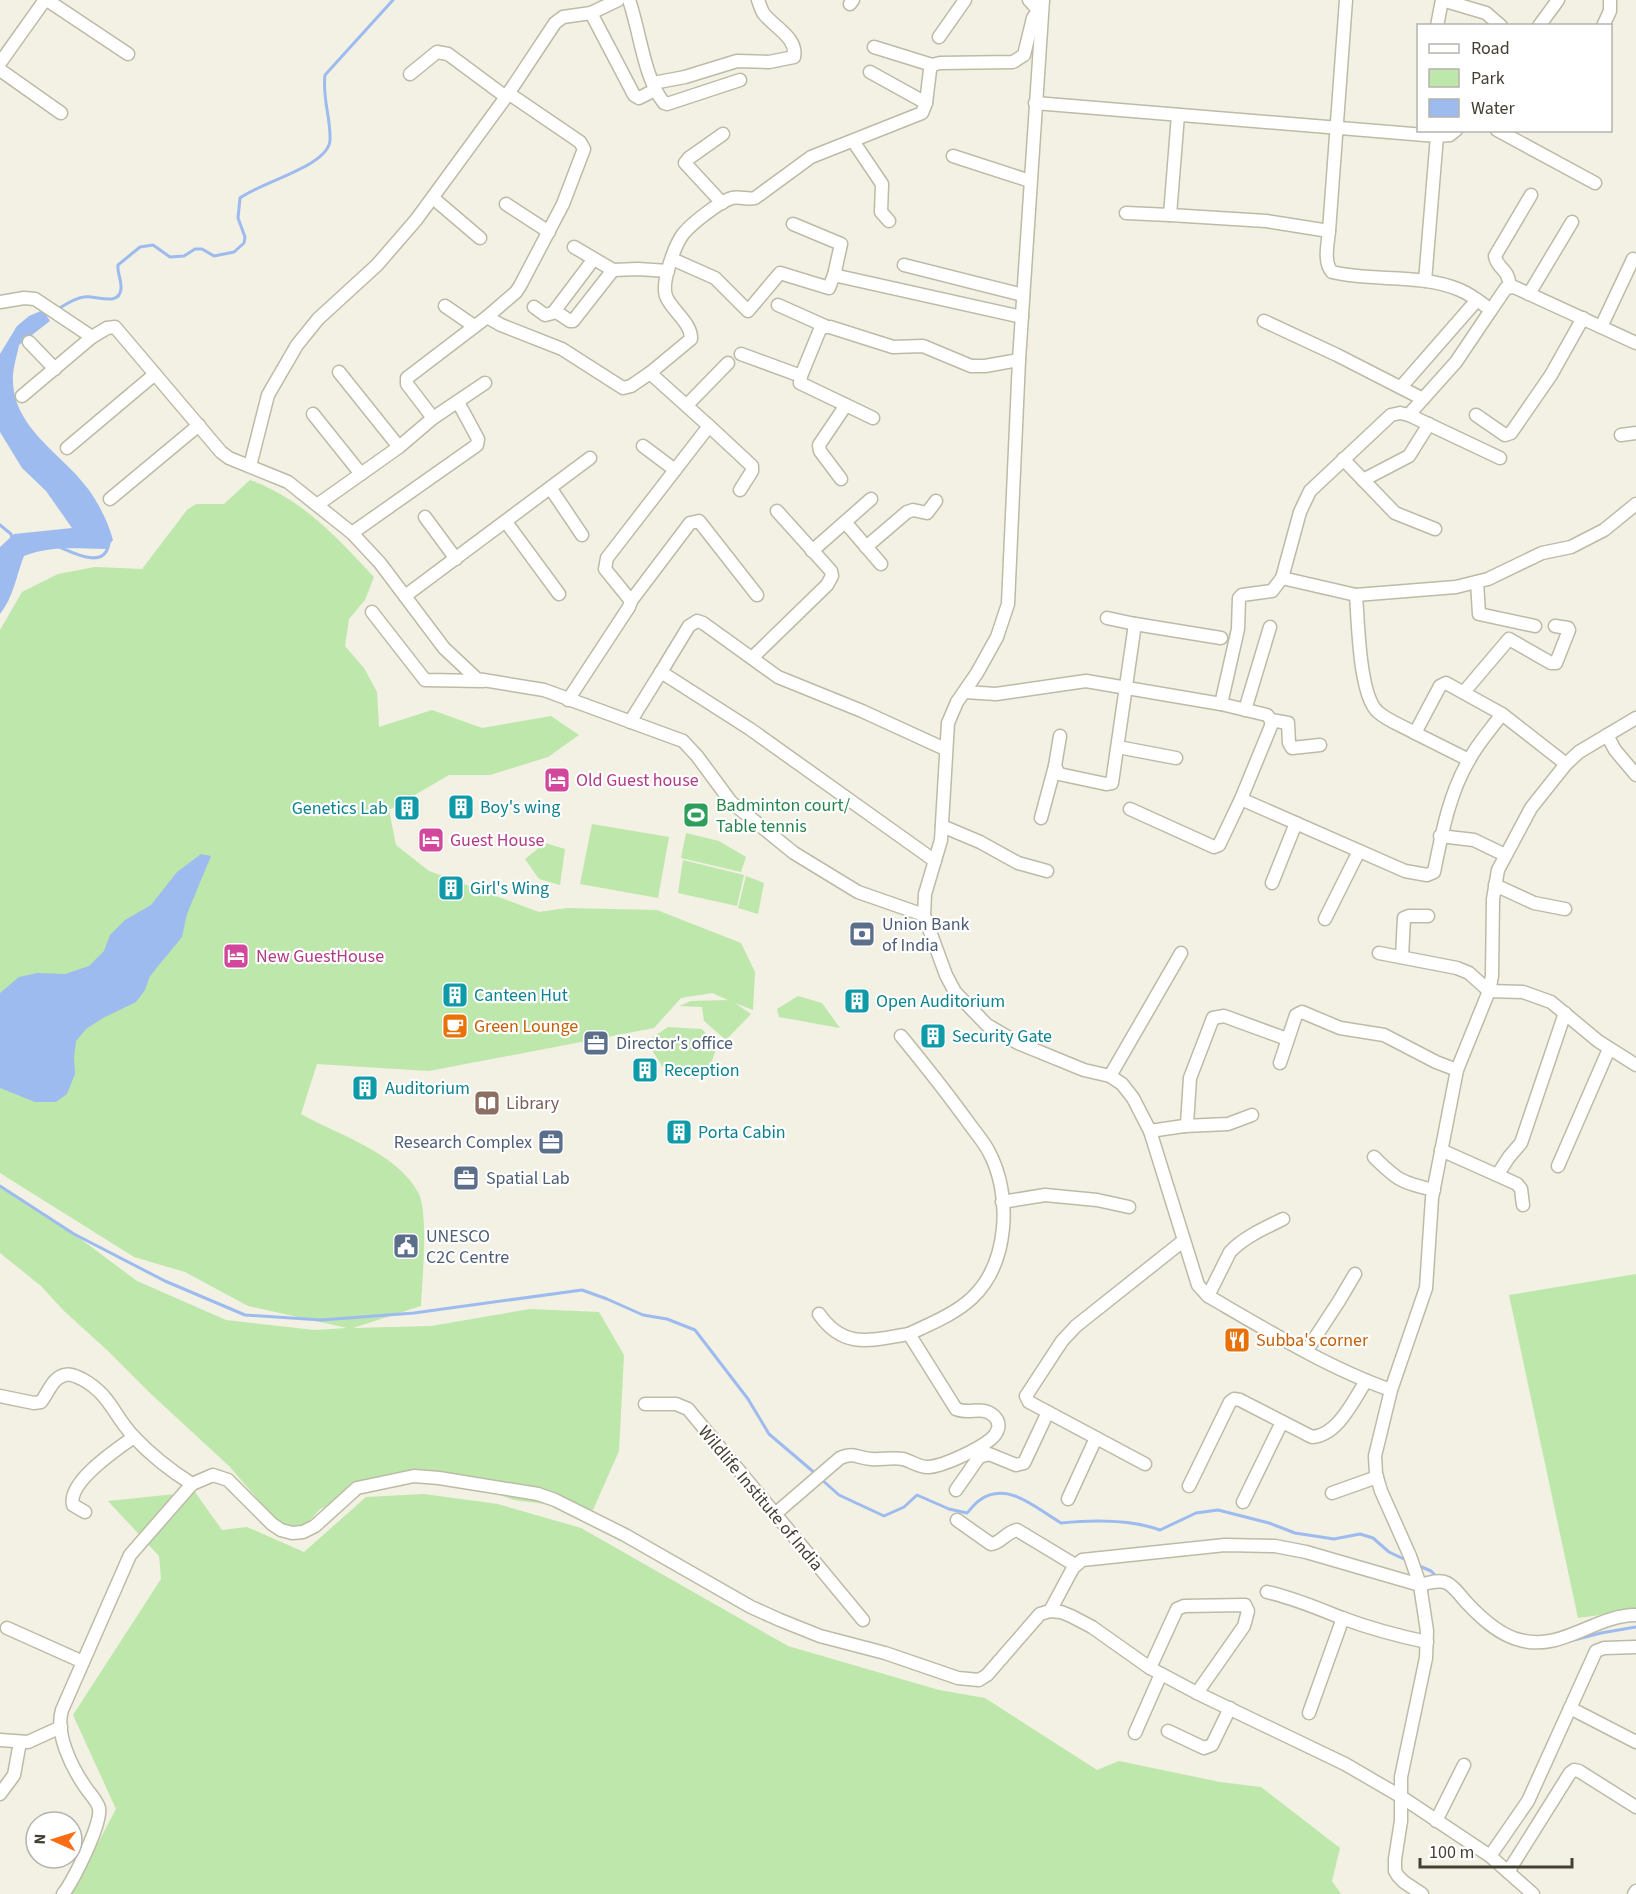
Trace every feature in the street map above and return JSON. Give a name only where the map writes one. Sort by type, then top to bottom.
[{"type":"street","points":[[0,63],[47,0],[128,54]]},
{"type":"street","points":[[250,466],[268,395],[297,345],[318,319],[377,265],[433,198],[558,19],[591,13],[618,0]]},
{"type":"street","points":[[629,0],[654,87],[664,103],[668,104],[740,80]]},
{"type":"street","points":[[591,13],[634,95],[639,98],[654,87],[737,61],[769,62],[794,57],[794,48],[783,31],[764,14],[758,0]]},
{"type":"street","points":[[939,37],[965,0]]},
{"type":"street","points":[[1029,0],[1041,5]]},
{"type":"street","points":[[1346,0],[1328,267],[1332,272],[1425,280],[1460,290],[1491,310]]},
{"type":"street","points":[[1437,24],[1442,0],[1486,13],[1499,24]]},
{"type":"street","points":[[1540,24],[1558,0]]},
{"type":"street","points":[[1605,24],[1610,11],[1610,0]]},
{"type":"street","points":[[874,47],[932,65],[1012,62],[1024,55],[1032,23],[1041,5]]},
{"type":"street","points":[[1041,5],[1019,360],[1008,604],[998,637],[952,711],[948,723],[942,826],[924,900],[924,915],[946,975],[955,992],[987,1025],[1018,1043],[1084,1070],[1110,1076],[1122,1084],[1133,1098],[1150,1131],[1198,1286],[1208,1296],[1307,1350],[1366,1381],[1391,1390]]},
{"type":"street","points":[[410,74],[437,52],[448,54],[583,145],[584,154],[549,232],[516,292],[487,317],[406,378],[407,384],[433,418]]},
{"type":"street","points":[[487,317],[501,325],[562,349],[623,388],[631,386],[691,339],[689,330],[666,295],[668,271],[677,244],[686,231],[722,203],[734,197],[749,200],[755,198],[807,159],[919,115],[926,103],[932,65]]},
{"type":"street","points":[[0,70],[61,113]]},
{"type":"street","points":[[870,72],[926,103]]},
{"type":"street","points":[[1035,103],[1437,136],[1450,135],[1454,132]]},
{"type":"street","points":[[1170,215],[1178,116]]},
{"type":"street","points":[[1501,132],[1595,183]]},
{"type":"street","points":[[722,203],[685,163],[723,134]]},
{"type":"street","points":[[1425,280],[1437,136]]},
{"type":"street","points":[[853,141],[882,184],[881,212],[889,221]]},
{"type":"street","points":[[953,156],[1030,181]]},
{"type":"street","points":[[1510,287],[1507,272],[1496,263],[1495,256],[1530,195]]},
{"type":"street","points":[[433,198],[480,238]]},
{"type":"street","points":[[506,204],[549,232]]},
{"type":"street","points":[[1126,213],[1266,221],[1329,231]]},
{"type":"street","points":[[1529,294],[1572,222]]},
{"type":"street","points":[[672,259],[715,278],[748,310],[780,273],[829,288],[841,244],[793,224]]},
{"type":"street","points":[[574,247],[613,270],[668,271]]},
{"type":"street","points":[[1601,327],[1633,259]]},
{"type":"street","points":[[534,307],[548,315],[555,311],[593,260]]},
{"type":"street","points":[[904,265],[1023,295]]},
{"type":"street","points":[[555,311],[573,321],[613,270]]},
{"type":"street","points":[[835,272],[838,276],[1022,317]]},
{"type":"street","points":[[1510,287],[1583,318],[1636,344]]},
{"type":"street","points":[[1409,415],[1455,362],[1503,292],[1510,287]]},
{"type":"street","points":[[0,302],[24,298],[35,299],[92,337]]},
{"type":"street","points":[[1401,387],[1477,300]]},
{"type":"street","points":[[778,305],[825,326],[893,347],[923,346],[970,366],[985,366],[1019,360]]},
{"type":"street","points":[[445,306],[474,326]]},
{"type":"street","points":[[1476,415],[1505,435],[1510,433],[1551,375],[1583,318]]},
{"type":"street","points":[[1264,321],[1423,399]]},
{"type":"street","points":[[825,326],[818,331],[800,383],[873,418]]},
{"type":"street","points":[[22,396],[92,337],[107,328],[115,327],[221,452],[229,458],[288,482],[363,543],[444,648],[477,679],[534,687],[683,741],[697,756],[730,802],[794,854],[858,892],[924,915]]},
{"type":"street","points":[[29,342],[55,369]]},
{"type":"street","points":[[741,354],[801,376]]},
{"type":"street","points":[[687,405],[728,363]]},
{"type":"street","points":[[339,372],[399,447]]},
{"type":"street","points":[[650,373],[752,466],[752,471],[740,490]]},
{"type":"street","points":[[67,448],[156,374]]},
{"type":"street","points":[[317,506],[399,447],[433,418],[485,382]]},
{"type":"street","points":[[352,533],[477,445],[478,439],[458,402]]},
{"type":"street","points":[[841,479],[820,451],[819,445],[846,405]]},
{"type":"street","points":[[1221,704],[1238,629],[1239,598],[1242,595],[1272,591],[1282,578],[1304,502],[1320,480],[1391,415],[1400,413],[1409,415],[1500,458]]},
{"type":"street","points":[[313,414],[361,474]]},
{"type":"street","points":[[1363,480],[1409,456],[1429,424]]},
{"type":"street","points":[[110,499],[199,425]]},
{"type":"street","points":[[631,600],[605,569],[605,563],[709,426]]},
{"type":"street","points":[[1621,435],[1636,433]]},
{"type":"street","points":[[644,446],[675,470]]},
{"type":"street","points":[[405,596],[590,458]]},
{"type":"street","points":[[1343,459],[1395,513],[1435,529]]},
{"type":"street","points":[[550,489],[582,535]]},
{"type":"street","points":[[812,551],[871,499]]},
{"type":"street","points":[[866,547],[907,512],[913,510],[927,513],[936,501]]},
{"type":"street","points":[[1282,578],[1356,595],[1442,589],[1477,582],[1542,553],[1571,547],[1597,534],[1636,504]]},
{"type":"street","points":[[753,657],[830,580],[831,571],[777,511]]},
{"type":"street","points":[[424,517],[456,559]]},
{"type":"street","points":[[568,700],[629,607],[631,600],[690,523],[699,521],[757,596]]},
{"type":"street","points":[[507,522],[559,594]]},
{"type":"street","points":[[845,522],[880,564]]},
{"type":"street","points":[[1477,582],[1479,614],[1535,626]]},
{"type":"street","points":[[1356,595],[1360,657],[1372,702],[1379,713],[1468,760]]},
{"type":"street","points":[[372,612],[425,680],[487,681]]},
{"type":"street","points":[[1107,618],[1221,638]]},
{"type":"street","points":[[630,722],[689,626],[697,621],[753,657],[778,677],[862,711],[945,749]]},
{"type":"street","points":[[1055,766],[1059,774],[1112,783],[1135,624]]},
{"type":"street","points":[[1464,692],[1509,639],[1551,663],[1557,663],[1569,630],[1555,626]]},
{"type":"street","points":[[1245,710],[1270,627]]},
{"type":"street","points":[[661,672],[750,729],[935,861]]},
{"type":"street","points":[[965,692],[996,694],[1086,681],[1221,704],[1267,715],[1271,720],[1288,723],[1289,743],[1292,748],[1320,745]]},
{"type":"street","points":[[1415,733],[1442,684],[1449,684],[1502,714],[1566,764]]},
{"type":"street","points":[[1241,799],[1410,872],[1431,874],[1434,872],[1440,836],[1449,806],[1468,760],[1502,714]]},
{"type":"street","points":[[1422,1894],[1404,1882],[1395,1870],[1396,1846],[1401,1821],[1401,1777],[1426,1658],[1427,1631],[1420,1585],[1410,1556],[1381,1491],[1375,1456],[1391,1390],[1426,1288],[1434,1190],[1457,1070],[1489,992],[1493,963],[1493,899],[1498,870],[1531,808],[1566,764],[1579,752],[1636,718]]},
{"type":"street","points":[[1130,809],[1214,847],[1219,845],[1269,732],[1271,720]]},
{"type":"street","points":[[1607,735],[1615,750],[1636,775]]},
{"type":"street","points":[[1041,818],[1055,766],[1060,736]]},
{"type":"street","points":[[1118,747],[1176,758]]},
{"type":"street","points":[[1272,883],[1296,823]]},
{"type":"street","points":[[942,826],[980,842],[1017,863],[1047,871]]},
{"type":"street","points":[[1440,836],[1474,840],[1505,855]]},
{"type":"street","points":[[1325,919],[1359,851]]},
{"type":"street","points":[[1495,885],[1534,903],[1564,909]]},
{"type":"street","points":[[1402,957],[1404,918],[1428,916]]},
{"type":"street","points":[[1110,1076],[1181,953]]},
{"type":"street","points":[[1379,953],[1457,968],[1469,973],[1489,992],[1531,993],[1551,1002],[1609,1049],[1636,1065]]},
{"type":"street","points":[[1280,1063],[1296,1016],[1302,1012],[1340,1028],[1384,1035],[1436,1062],[1457,1070]]},
{"type":"street","points":[[1498,1174],[1521,1143],[1565,1013]]},
{"type":"street","points":[[1184,1126],[1188,1120],[1190,1078],[1213,1018],[1224,1016],[1287,1040]]},
{"type":"street","points":[[819,1314],[835,1332],[845,1338],[882,1339],[909,1334],[954,1312],[980,1290],[990,1273],[999,1249],[1003,1230],[1002,1202],[999,1177],[989,1152],[961,1112],[901,1036]]},
{"type":"street","points":[[1558,1166],[1609,1049]]},
{"type":"street","points":[[1150,1131],[1184,1126],[1228,1124],[1252,1115]]},
{"type":"street","points":[[1441,1150],[1520,1186],[1523,1205]]},
{"type":"street","points":[[1374,1157],[1393,1177],[1403,1183],[1434,1190]]},
{"type":"street","points":[[1002,1202],[1045,1195],[1097,1200],[1129,1207]]},
{"type":"street","points":[[1208,1296],[1234,1248],[1240,1242],[1284,1219]]},
{"type":"street","points":[[1144,1464],[1029,1402],[1026,1396],[1062,1341],[1076,1326],[1183,1241]]},
{"type":"street","points":[[1307,1350],[1355,1274]]},
{"type":"street","points":[[775,1514],[840,1458],[850,1454],[867,1459],[896,1458],[926,1468],[946,1463],[985,1444],[996,1435],[999,1427],[997,1418],[990,1413],[980,1409],[968,1413],[956,1409],[909,1334]]},
{"type":"street","points":[[0,1396],[34,1403],[40,1402],[56,1379],[70,1374],[98,1389],[134,1437],[175,1473],[192,1484]]},
{"type":"street","points":[[1189,1486],[1230,1402],[1234,1399],[1312,1437],[1320,1437],[1336,1425],[1366,1381]]},
{"type":"street","name":"Wildlife Institute of India","points":[[645,1404],[676,1404],[688,1409],[863,1620]]},
{"type":"street","points":[[956,1490],[979,1456],[984,1454],[1016,1465],[1024,1463],[1048,1412]]},
{"type":"street","points":[[1244,1502],[1282,1422]]},
{"type":"street","points":[[85,1512],[73,1505],[73,1496],[90,1471],[134,1437]]},
{"type":"street","points":[[1068,1499],[1096,1438]]},
{"type":"street","points":[[63,1894],[89,1845],[99,1807],[74,1768],[66,1749],[60,1718],[62,1710],[130,1555],[192,1484],[213,1475],[228,1480],[272,1524],[292,1533],[303,1532],[315,1526],[357,1488],[414,1476],[538,1494],[555,1500],[625,1535],[751,1607],[780,1620],[820,1636],[885,1653],[958,1678],[979,1680],[987,1675],[1040,1614],[1050,1611],[1061,1612],[1092,1627],[1155,1671],[1345,1764],[1400,1796],[1490,1856],[1533,1894]]},
{"type":"street","points":[[1332,1493],[1377,1477]]},
{"type":"street","points":[[957,1520],[991,1545],[997,1543],[1008,1533],[1017,1530],[1076,1565]]},
{"type":"street","points":[[1050,1611],[1076,1565],[1082,1560],[1254,1544],[1306,1552],[1420,1585],[1435,1581],[1447,1583],[1496,1629],[1522,1641],[1547,1643],[1597,1623],[1625,1615],[1636,1615]]},
{"type":"street","points":[[1268,1592],[1293,1598],[1343,1618],[1405,1638],[1427,1642]]},
{"type":"street","points":[[1135,1733],[1177,1609],[1184,1606],[1245,1605],[1248,1611],[1244,1626],[1197,1693]]},
{"type":"street","points":[[1309,1713],[1343,1618]]},
{"type":"street","points":[[7,1628],[83,1662]]},
{"type":"street","points":[[1490,1856],[1528,1801],[1598,1650],[1636,1647]]},
{"type":"street","points":[[1168,1731],[1208,1748],[1212,1745],[1230,1708]]},
{"type":"street","points":[[1570,1708],[1636,1742]]},
{"type":"street","points":[[0,1740],[32,1741],[61,1727]]},
{"type":"street","points":[[0,1794],[14,1775],[20,1742]]},
{"type":"street","points":[[1436,1821],[1464,1765]]},
{"type":"street","points":[[1508,1872],[1574,1770],[1580,1771],[1636,1807]]},
{"type":"green space","points":[[250,480],[269,488],[303,509],[332,534],[374,577],[365,600],[349,619],[345,646],[364,668],[377,692],[379,727],[432,710],[482,728],[551,716],[579,735],[548,757],[490,775],[449,775],[389,810],[396,845],[429,871],[539,912],[567,908],[657,910],[741,943],[755,972],[753,1010],[735,1003],[751,1014],[726,1040],[704,1021],[702,1007],[679,1006],[691,1001],[728,1000],[712,993],[681,998],[654,1028],[429,1071],[317,1064],[301,1114],[365,1146],[396,1166],[418,1192],[421,1202],[424,1247],[421,1306],[353,1328],[431,1326],[530,1309],[599,1312],[624,1355],[619,1451],[593,1510],[514,1500],[436,1473],[363,1492],[320,1509],[293,1540],[229,1466],[64,1311],[41,1286],[0,1253],[0,1186],[74,1234],[137,1281],[226,1320],[314,1330],[347,1328],[248,1306],[185,1272],[134,1257],[0,1173],[0,630],[22,592],[58,574],[95,567],[142,569],[187,510],[196,504],[224,504]]},
{"type":"green space","points":[[592,824],[669,837],[658,898],[580,884]]},
{"type":"green space","points":[[686,833],[719,841],[746,857],[741,872],[681,858]]},
{"type":"green space","points":[[545,843],[565,849],[560,885],[539,879],[525,859]]},
{"type":"green space","points":[[683,860],[744,875],[737,906],[678,893]]},
{"type":"green space","points":[[746,876],[764,883],[758,914],[738,908]]},
{"type":"green space","points":[[798,996],[822,1003],[840,1028],[779,1017],[777,1009]]},
{"type":"green space","points":[[668,1027],[702,1029],[717,1047],[711,1064],[696,1073],[664,1069],[648,1044],[653,1037]]},
{"type":"green space","points":[[1636,1274],[1636,1610],[1578,1618],[1509,1295]]},
{"type":"green space","points":[[195,1492],[222,1530],[247,1527],[304,1552],[366,1497],[424,1494],[498,1504],[581,1528],[788,1646],[939,1690],[985,1698],[1097,1770],[1119,1761],[1220,1782],[1261,1787],[1340,1848],[1332,1881],[1341,1894],[71,1894],[116,1809],[73,1715],[161,1579],[159,1556],[108,1501]]},
{"type":"water","points":[[43,310],[50,321],[19,345],[13,377],[16,399],[31,428],[89,490],[103,514],[113,540],[106,549],[55,549],[24,556],[12,593],[0,614],[0,547],[14,534],[72,528],[46,491],[22,468],[0,432],[0,354],[17,326],[29,316]]},
{"type":"water","points":[[201,854],[211,856],[187,914],[182,937],[150,976],[145,990],[136,1002],[86,1029],[76,1041],[75,1074],[67,1094],[56,1102],[35,1102],[0,1088],[0,993],[19,977],[37,973],[65,974],[89,966],[104,951],[110,935],[125,920],[151,905],[177,872]]},
{"type":"waterway","points":[[58,309],[81,298],[116,298],[121,289],[118,265],[140,247],[153,245],[170,257],[184,256],[195,249],[202,249],[214,256],[234,252],[244,243],[245,237],[238,218],[240,198],[307,166],[327,149],[330,132],[325,75],[393,0]]},
{"type":"waterway","points":[[0,525],[11,534],[12,539]]},
{"type":"waterway","points":[[57,546],[79,555],[95,558],[106,551],[109,543]]},
{"type":"waterway","points":[[0,1186],[74,1234],[165,1281],[245,1315],[321,1320],[414,1313],[582,1290],[643,1315],[667,1319],[695,1330],[748,1399],[769,1434],[816,1474]]},
{"type":"waterway","points":[[821,1479],[839,1495],[884,1516],[904,1507],[917,1495],[949,1509],[967,1513],[980,1500],[1001,1493],[1022,1499],[1061,1523],[1111,1521],[1160,1530],[1196,1513],[1218,1510],[1269,1523],[1295,1533],[1334,1539],[1360,1534],[1373,1538],[1389,1552],[1408,1561]]},
{"type":"waterway","points":[[1417,1565],[1431,1571],[1437,1577]]},
{"type":"waterway","points":[[1570,1641],[1636,1627]]},
{"type":"place","name":"Old Guest house","points":[[557,780]]},
{"type":"place","name":"Boy's wing","points":[[461,807]]},
{"type":"place","name":"Genetics Lab","points":[[407,808]]},
{"type":"place","name":"Badminton court/ Table tennis","points":[[696,815]]},
{"type":"place","name":"Guest House","points":[[431,840]]},
{"type":"place","name":"Girl's Wing","points":[[451,888]]},
{"type":"place","name":"Union Bank of India","points":[[862,934]]},
{"type":"place","name":"New GuestHouse","points":[[236,956]]},
{"type":"place","name":"Canteen Hut","points":[[455,995]]},
{"type":"place","name":"Open Auditorium","points":[[857,1001]]},
{"type":"place","name":"Green Lounge","points":[[455,1026]]},
{"type":"place","name":"Security Gate","points":[[933,1036]]},
{"type":"place","name":"Director's office","points":[[596,1043]]},
{"type":"place","name":"Reception","points":[[645,1070]]},
{"type":"place","name":"Auditorium","points":[[365,1088]]},
{"type":"place","name":"Library","points":[[487,1103]]},
{"type":"place","name":"Porta Cabin","points":[[679,1132]]},
{"type":"place","name":"Research Complex","points":[[551,1142]]},
{"type":"place","name":"Spatial Lab","points":[[466,1178]]},
{"type":"place","name":"UNESCO C2C Centre","points":[[406,1246]]},
{"type":"place","name":"Subba's corner","points":[[1237,1340]]}]
